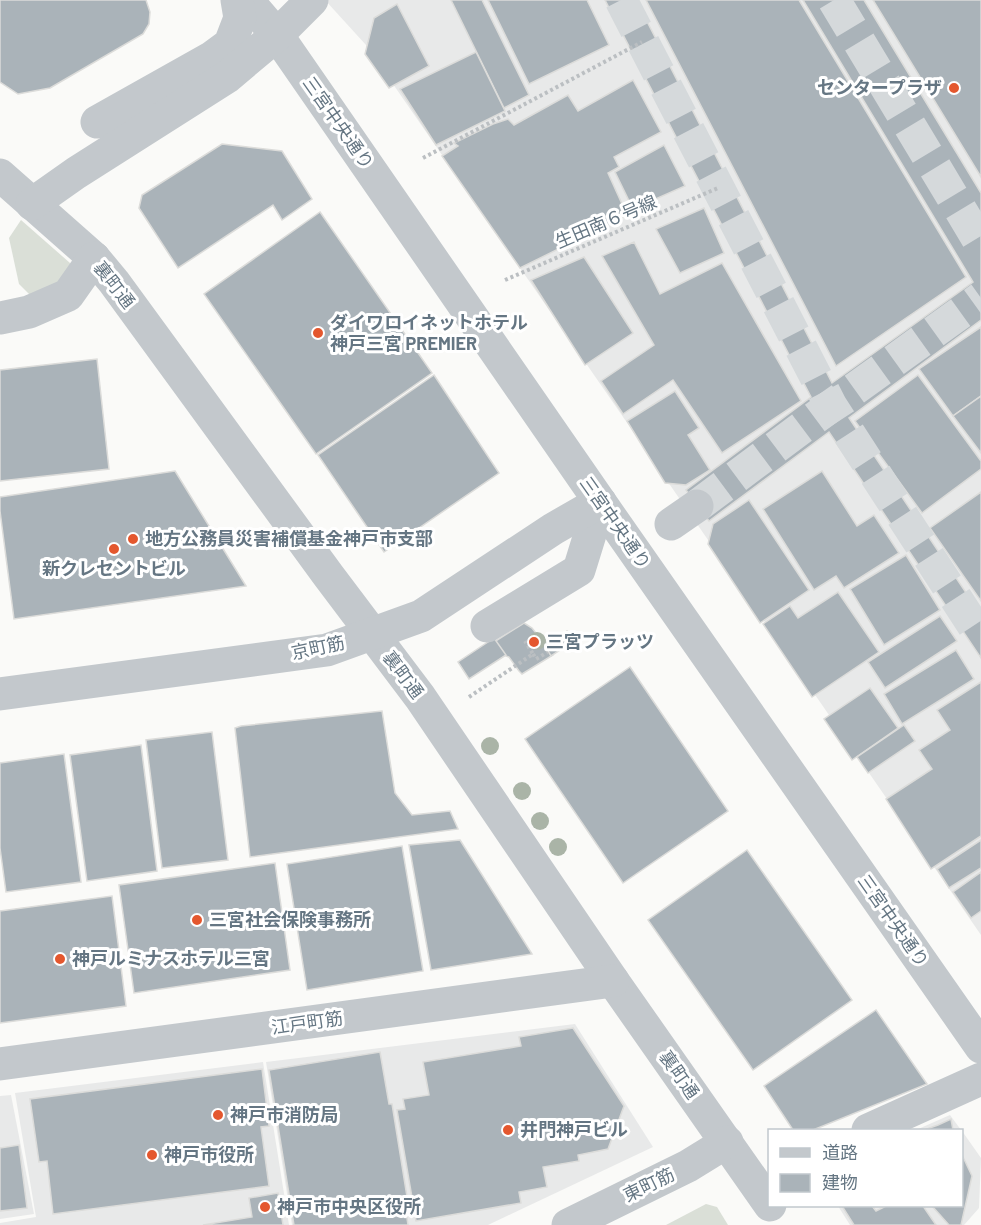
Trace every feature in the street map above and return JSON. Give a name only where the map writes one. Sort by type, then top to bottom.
[{"type":"street","points":[[97,122],[211,58],[230,44],[240,18],[237,0]]},
{"type":"street","name":"三宮中央通り","points":[[248,0],[278,35],[600,502],[981,1047]]},
{"type":"street","points":[[32,204],[76,173],[227,77],[278,35],[312,0]]},
{"type":"street","name":"裏町通","points":[[0,175],[94,258],[114,282],[420,697],[613,981],[726,1142],[766,1193]]},
{"type":"street","points":[[0,318],[29,312],[68,295],[94,258]]},
{"type":"street","points":[[487,626],[579,570],[600,502]]},
{"type":"street","name":"京町筋","points":[[0,694],[327,650],[421,616],[553,529],[600,502]]},
{"type":"street","name":"江戸町筋","points":[[0,1064],[613,981]]},
{"type":"street","points":[[872,1129],[981,1079]]},
{"type":"street","name":"東町筋","points":[[568,1225],[688,1166],[726,1142]]},
{"type":"street","name":"裏町通","points":[[773,1207],[783,1225]]},
{"type":"path","points":[[423,158],[642,42]]},
{"type":"path","name":"生田南６号線","points":[[505,280],[718,188]]},
{"type":"path","points":[[525,641],[536,659],[548,652]]},
{"type":"path","points":[[469,697],[533,654]]},
{"type":"shaded area","points":[[325,0],[981,0],[981,935],[366,45]]},
{"type":"shaded area","points":[[21,220],[70,263],[70,273],[35,300],[19,284],[9,238]]},
{"type":"shaded area","points":[[575,1024],[653,1147],[488,1225],[292,1225],[266,1062]]},
{"type":"shaded area","name":"神戸市役所","points":[[263,1062],[289,1225],[0,1225],[0,1223],[36,1217],[15,1093]]},
{"type":"shaded area","points":[[11,1095],[34,1214],[0,1219],[0,1096]]},
{"type":"shaded area","points":[[950,1115],[960,1129],[918,1129]]},
{"type":"shaded area","points":[[963,1132],[981,1158],[979,1208],[964,1225],[850,1225],[839,1207],[963,1207]]},
{"type":"shaded area","points":[[706,1204],[717,1207],[728,1225],[666,1225]]},
{"type":"building","points":[[0,0],[146,0],[150,12],[149,24],[143,34],[50,88],[18,94],[0,82]]},
{"type":"building","points":[[451,0],[482,0],[529,95],[504,108]]},
{"type":"building","points":[[488,0],[587,0],[609,45],[529,84]]},
{"type":"building","points":[[605,0],[636,0],[832,383],[973,282],[803,0],[864,0],[981,193],[981,320],[849,418],[981,615],[981,658],[829,432],[709,521],[686,490],[811,397]]},
{"type":"building","points":[[646,0],[799,0],[966,277],[836,366]]},
{"type":"building","name":"センタープラザ","points":[[873,0],[981,0],[981,177]]},
{"type":"building","points":[[397,4],[429,66],[389,88],[365,54],[374,18]]},
{"type":"building","points":[[476,52],[505,111],[436,145],[400,89]]},
{"type":"building","points":[[633,80],[661,132],[614,157],[619,167],[608,173],[627,215],[520,268],[442,156],[458,146],[454,143],[493,124],[508,119],[514,125],[568,95],[578,111]]},
{"type":"building","points":[[222,144],[282,151],[312,199],[282,220],[273,205],[178,268],[139,208],[142,195]]},
{"type":"building","points":[[664,145],[685,186],[633,209],[615,172]]},
{"type":"building","points":[[704,208],[724,253],[680,273],[656,229]]},
{"type":"building","name":"ダイワロイネットホテル 神戸三宮 PREMIER","points":[[320,212],[432,373],[316,454],[204,294]]},
{"type":"building","points":[[634,242],[660,294],[722,263],[801,401],[722,453],[673,380],[623,414],[601,381],[654,345],[602,256]]},
{"type":"building","points":[[584,257],[633,333],[585,365],[531,280]]},
{"type":"building","points":[[981,327],[981,396],[953,416],[919,369]]},
{"type":"building","points":[[97,359],[109,469],[0,481],[0,370]]},
{"type":"building","points":[[434,375],[499,473],[384,552],[318,455]]},
{"type":"building","points":[[918,375],[981,461],[981,469],[922,513],[855,421]]},
{"type":"building","points":[[675,391],[699,428],[688,435],[710,470],[686,485],[665,483],[627,421]]},
{"type":"building","points":[[981,396],[981,453],[953,416]]},
{"type":"building","name":"新クレセントビル","points":[[175,471],[246,586],[14,619],[0,497]]},
{"type":"building","points":[[822,471],[857,526],[874,515],[899,553],[844,588],[836,576],[814,590],[763,509]]},
{"type":"building","points":[[981,492],[981,601],[930,528]]},
{"type":"building","points":[[749,500],[809,590],[760,623],[708,544],[713,524]]},
{"type":"building","points":[[906,555],[940,610],[884,645],[850,589]]},
{"type":"building","points":[[838,592],[879,652],[812,697],[763,624],[790,606],[798,618]]},
{"type":"building","points":[[940,616],[957,641],[885,688],[868,662]]},
{"type":"building","points":[[524,623],[544,641],[557,643],[557,646],[553,655],[522,674],[509,657],[501,654],[495,655],[494,642]]},
{"type":"building","points":[[567,631],[574,641],[551,656],[545,646]]},
{"type":"building","points":[[494,638],[506,655],[469,679],[458,662]]},
{"type":"building","points":[[956,650],[974,679],[902,724],[884,694]]},
{"type":"building","points":[[630,667],[728,811],[623,883],[525,739]]},
{"type":"building","points":[[981,682],[981,836],[931,869],[886,799],[932,769],[919,750],[950,730],[937,710]]},
{"type":"building","points":[[870,688],[898,728],[852,760],[824,719]]},
{"type":"building","points":[[382,711],[395,793],[412,815],[450,811],[458,829],[250,857],[235,728]]},
{"type":"building","points":[[904,725],[915,741],[868,773],[857,757]]},
{"type":"building","points":[[212,732],[228,860],[162,868],[146,740]]},
{"type":"building","points":[[141,745],[157,871],[87,881],[70,755]]},
{"type":"building","points":[[64,754],[81,882],[6,892],[0,848],[0,763]]},
{"type":"building","points":[[460,840],[532,954],[431,970],[409,845]]},
{"type":"building","points":[[981,840],[981,868],[949,888],[937,869]]},
{"type":"building","points":[[402,846],[423,971],[307,990],[287,864]]},
{"type":"building","points":[[747,850],[852,1000],[753,1070],[648,920]]},
{"type":"building","points":[[275,863],[290,970],[134,993],[119,885]]},
{"type":"building","points":[[981,872],[981,911],[971,918],[953,892]]},
{"type":"building","name":"神戸ルミナスホテル三宮","points":[[112,896],[126,1006],[0,1023],[0,911]]},
{"type":"building","points":[[876,1010],[927,1084],[815,1129],[792,1129],[764,1086]]},
{"type":"building","name":"井門神戸ビル","points":[[573,1028],[624,1106],[608,1149],[578,1155],[579,1161],[543,1167],[547,1187],[519,1192],[521,1203],[416,1221],[397,1110],[405,1109],[403,1099],[429,1095],[423,1062],[521,1046],[519,1037]]},
{"type":"building","points":[[380,1052],[389,1104],[392,1104],[408,1203],[405,1204],[408,1225],[294,1225],[269,1070]]},
{"type":"building","name":"神戸市役所","points":[[262,1069],[269,1126],[261,1127],[269,1186],[53,1214],[47,1161],[39,1162],[30,1099]]},
{"type":"building","points":[[951,1119],[953,1129],[927,1129]]},
{"type":"building","points":[[19,1145],[27,1208],[0,1211],[0,1148]]},
{"type":"building","points":[[963,1157],[972,1176],[961,1225],[949,1225],[933,1207],[963,1207]]},
{"type":"building","name":"神戸市中央区役所","points":[[278,1193],[283,1225],[203,1225],[252,1217],[249,1198]]},
{"type":"building","points":[[843,1207],[873,1207],[876,1211],[884,1207],[924,1207],[936,1225],[854,1225]]},
{"type":"tunnel","points":[[621,0],[831,406],[981,637]]},
{"type":"tunnel","points":[[834,0],[981,244]]},
{"type":"tunnel","points":[[697,506],[981,298]]},
{"type":"place","name":"センタープラザ","points":[[954,88]]},
{"type":"place","name":"ダイワロイネットホテル 神戸三宮 PREMIER","points":[[318,333]]},
{"type":"place","name":"地方公務員災害補償基金神戸市支部","points":[[133,539]]},
{"type":"place","name":"新クレセントビル","points":[[114,549]]},
{"type":"place","name":"三宮プラッツ","points":[[534,642]]},
{"type":"place","name":"三宮社会保険事務所","points":[[197,920]]},
{"type":"place","name":"神戸ルミナスホテル三宮","points":[[60,959]]},
{"type":"place","name":"神戸市消防局","points":[[218,1115]]},
{"type":"place","name":"井門神戸ビル","points":[[508,1130]]},
{"type":"place","name":"神戸市役所","points":[[152,1155]]},
{"type":"place","name":"神戸市中央区役所","points":[[265,1207]]}]
